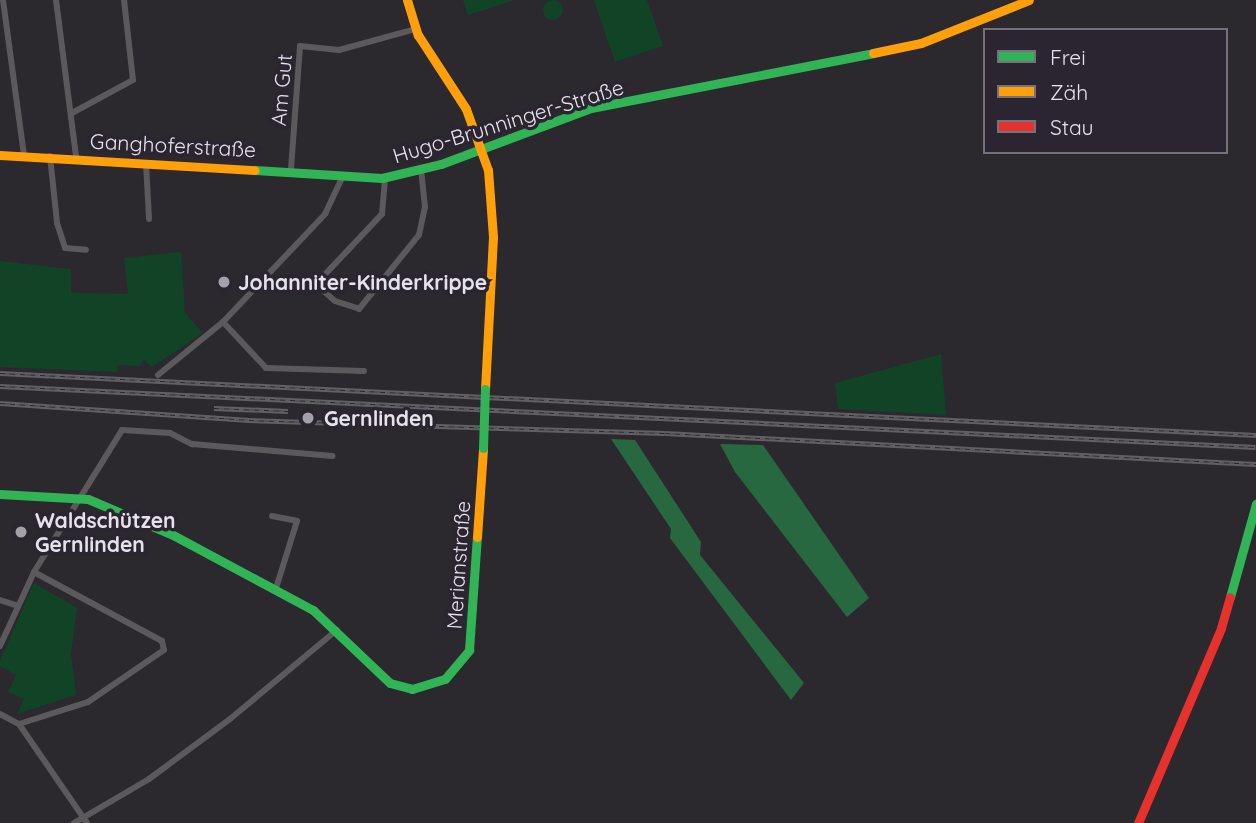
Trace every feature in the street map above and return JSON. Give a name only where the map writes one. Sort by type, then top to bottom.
[{"type":"main road","name":"Merianstraße","points":[[0,494],[79,498],[173,535],[276,587],[337,630],[390,683],[412,688],[431,686],[460,664],[474,621],[493,237],[483,147],[466,109],[415,29],[407,0]]},
{"type":"main road","name":"Hugo-Brunninger-Straße","points":[[343,176],[385,177],[421,169],[591,108],[922,43],[1029,0]]},
{"type":"main road","name":"Ganghoferstraße","points":[[0,155],[291,169],[343,176]]},
{"type":"main road","points":[[1138,823],[1217,639],[1256,504]]},
{"type":"street","points":[[3,0],[24,155]]},
{"type":"street","points":[[56,0],[76,157]]},
{"type":"street","points":[[72,113],[133,80],[124,0]]},
{"type":"street","name":"Am Gut","points":[[291,169],[300,46],[339,50],[415,29]]},
{"type":"street","points":[[50,156],[57,223],[65,248],[86,250]]},
{"type":"street","points":[[146,161],[149,219]]},
{"type":"street","points":[[266,276],[273,284],[316,284],[335,302],[359,309],[419,234],[425,207],[421,169]]},
{"type":"street","points":[[158,375],[223,322],[266,276],[331,206],[343,176]]},
{"type":"street","points":[[316,284],[382,214],[385,177]]},
{"type":"street","points":[[223,322],[266,368],[364,371]]},
{"type":"street","points":[[0,646],[34,572],[122,430],[170,433],[192,444],[332,456]]},
{"type":"street","points":[[272,516],[298,521],[276,587]]},
{"type":"street","points":[[19,724],[88,702],[164,650],[162,640],[34,572]]},
{"type":"street","points":[[0,600],[18,606]]},
{"type":"street","points":[[74,823],[149,779],[230,719],[337,630]]},
{"type":"street","points":[[0,715],[19,724],[87,823]]},
{"type":"green space","points":[[463,0],[515,0],[468,15]]},
{"type":"green space","points":[[553,0],[560,3],[563,10],[560,17],[553,20],[546,17],[543,10],[546,3]]},
{"type":"green space","points":[[594,0],[647,0],[663,46],[615,62]]},
{"type":"green space","points":[[181,252],[185,313],[203,333],[152,367],[144,360],[139,366],[117,365],[117,372],[0,367],[0,261],[71,269],[71,293],[128,294],[124,258]]},
{"type":"green space","points":[[941,354],[946,415],[838,409],[835,383]]},
{"type":"green space","points":[[611,439],[635,440],[701,542],[700,555],[804,683],[791,700],[670,538],[671,529]]},
{"type":"green space","points":[[720,444],[763,445],[869,598],[847,617],[735,472]]},
{"type":"green space","points":[[34,583],[77,608],[71,654],[76,695],[17,714],[24,699],[8,692],[16,675],[0,666],[0,661]]},
{"type":"railway","points":[[0,373],[1256,435]]},
{"type":"railway","points":[[0,386],[1256,447]]},
{"type":"railway","points":[[0,403],[249,420],[665,433],[1256,464]]},
{"type":"railway","points":[[214,408],[288,411]]},
{"type":"traffic: fast","points":[[255,170],[382,178],[441,164],[591,108],[873,53]]},
{"type":"traffic: fast","points":[[483,448],[485,389]]},
{"type":"traffic: fast","points":[[0,494],[88,499],[173,535],[313,610],[390,683],[412,689],[445,679],[469,650],[477,537]]},
{"type":"traffic: fast","points":[[1230,597],[1256,504]]},
{"type":"traffic: slow","points":[[407,0],[418,35],[466,109],[488,170],[493,237],[485,389]]},
{"type":"traffic: slow","points":[[873,53],[921,43],[1029,0]]},
{"type":"traffic: slow","points":[[0,155],[255,170]]},
{"type":"traffic: slow","points":[[477,537],[483,448]]},
{"type":"traffic: jam","points":[[1138,823],[1221,628],[1230,597]]},
{"type":"place","name":"Johanniter-Kinderkrippe","points":[[224,282]]},
{"type":"place","name":"Gernlinden","points":[[308,418]]},
{"type":"place","name":"Waldschützen Gernlinden","points":[[21,532]]}]
